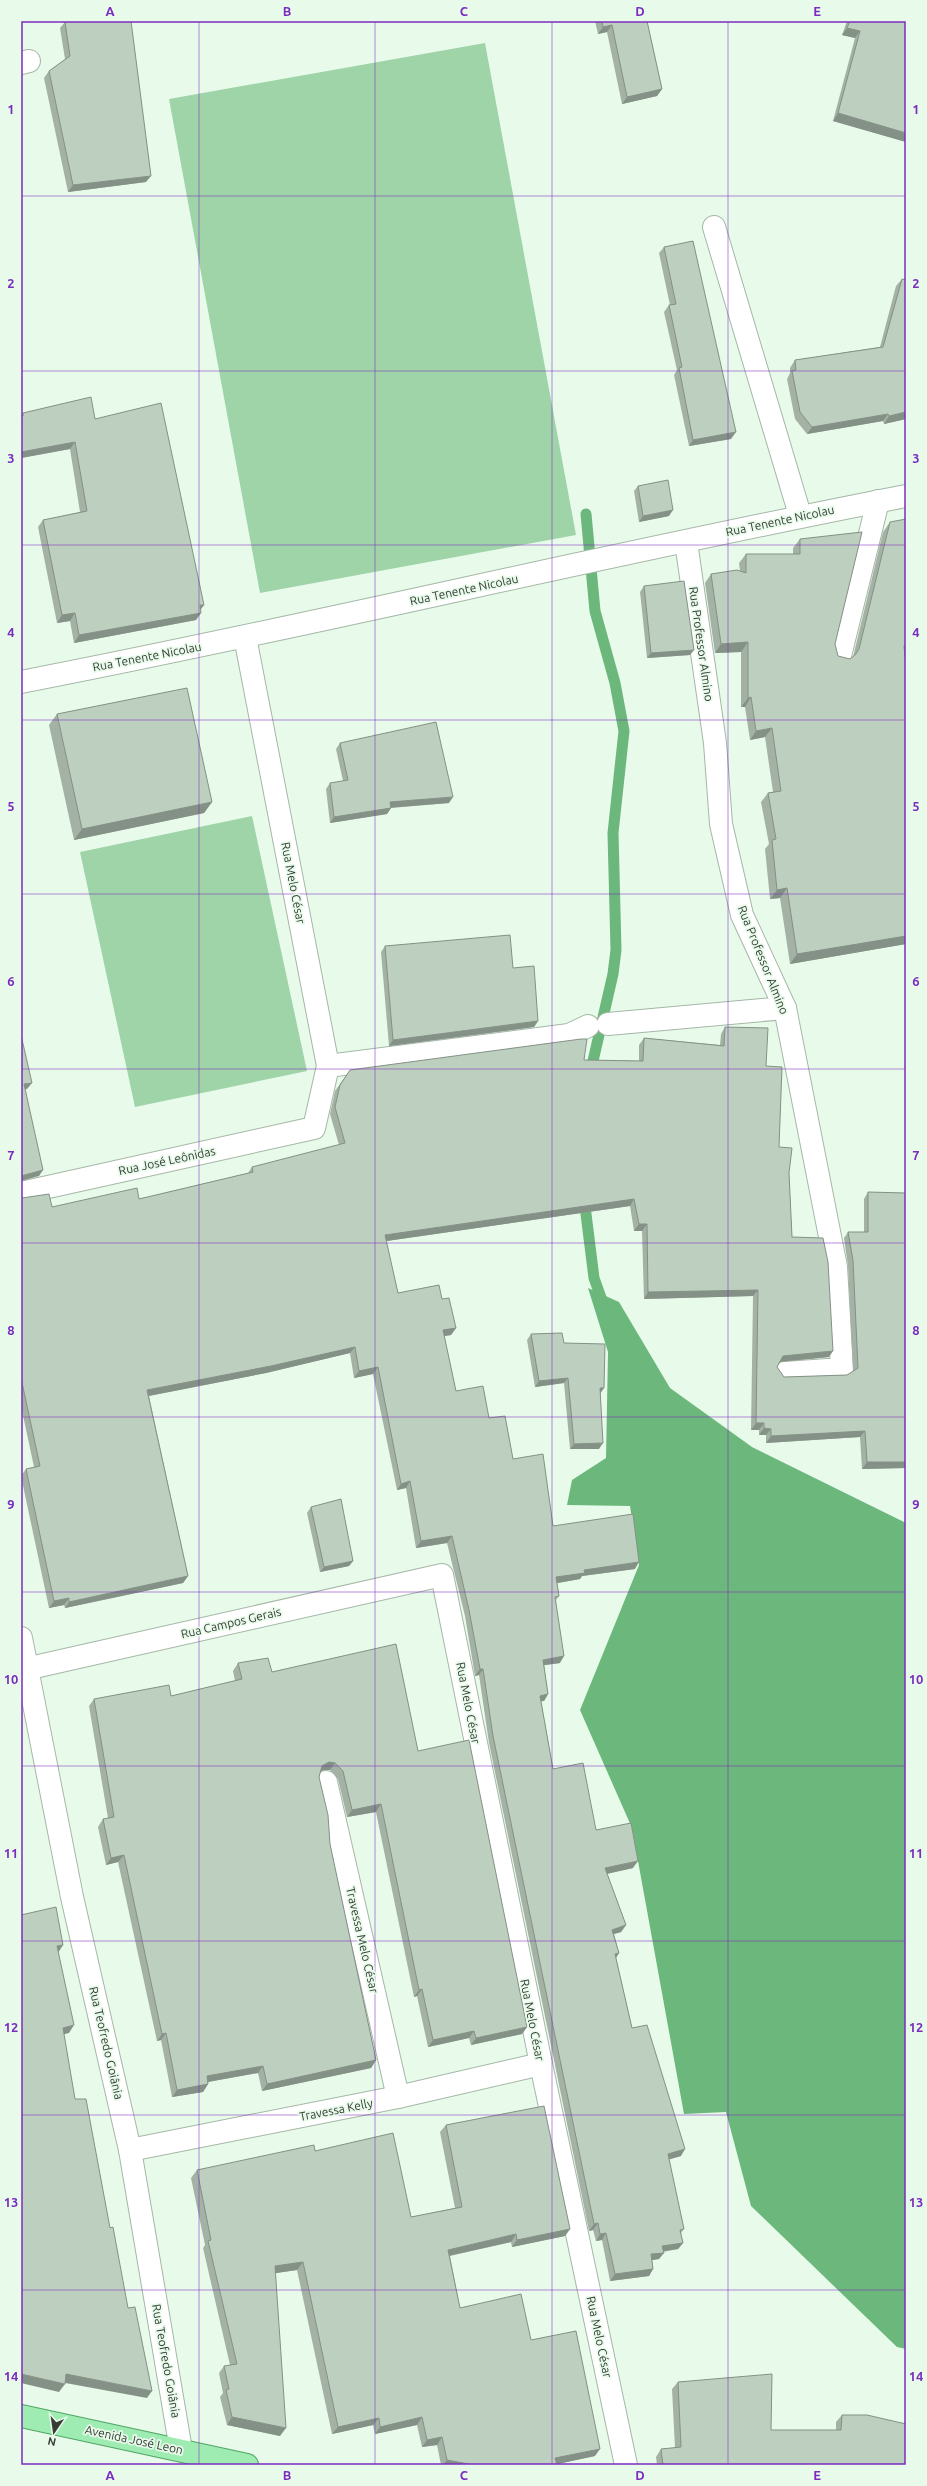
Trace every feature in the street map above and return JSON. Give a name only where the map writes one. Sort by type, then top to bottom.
[{"type":"main road","name":"Avenida José Leon","points":[[21,2416],[247,2465]]},
{"type":"street","points":[[714,227],[800,515]]},
{"type":"street","name":"Rua Tenente Nicolau","points":[[21,682],[246,637],[686,542],[800,515],[906,496]]},
{"type":"street","points":[[840,656],[878,501]]},
{"type":"street","name":"Rua Professor Almino","points":[[686,542],[715,743],[721,824],[742,915],[785,1008],[836,1266],[842,1369],[785,1373]]},
{"type":"street","name":"Rua Melo César","points":[[246,637],[328,1066],[314,1128]]},
{"type":"street","points":[[328,1066],[569,1035],[598,1025],[785,1008]]},
{"type":"street","name":"Rua José Leônidas","points":[[21,1193],[314,1128]]},
{"type":"street","name":"Rua Melo César","points":[[442,1575],[541,2064],[626,2465]]},
{"type":"street","name":"Rua Campos Gerais","points":[[24,1670],[442,1575]]},
{"type":"street","name":"Rua Teofredo Goiânia","points":[[21,1638],[24,1670],[72,1897],[130,2150],[181,2450]]},
{"type":"street","name":"Travessa Melo César","points":[[326,1782],[398,2097]]},
{"type":"street","name":"Travessa Kelly","points":[[130,2150],[398,2097],[541,2064]]},
{"type":"shaded area","points":[[485,43],[576,535],[260,593],[169,99]]},
{"type":"shaded area","points":[[252,816],[307,1071],[135,1107],[80,852]]},
{"type":"shaded area","points":[[588,1288],[619,1302],[670,1388],[752,1447],[906,1523],[906,2349],[897,2347],[751,2206],[726,2112],[684,2114],[632,1828],[580,1710],[639,1565],[630,1506],[567,1505],[572,1480],[606,1458],[608,1352]]},
{"type":"building","points":[[131,21],[151,176],[73,185],[49,71],[70,56],[65,22]]},
{"type":"building","points":[[602,21],[647,21],[662,89],[627,97],[612,25],[603,27]]},
{"type":"building","points":[[850,21],[906,21],[906,133],[838,113],[860,31],[847,28]]},
{"type":"building","points":[[693,241],[736,432],[693,440],[679,368],[682,367],[669,305],[676,304],[664,247]]},
{"type":"building","points":[[902,279],[906,280],[906,412],[889,416],[888,414],[812,427],[800,412],[792,371],[796,370],[795,360],[883,347]]},
{"type":"building","points":[[91,397],[95,419],[161,403],[204,605],[200,605],[201,613],[79,635],[75,613],[62,615],[43,520],[87,511],[75,442],[21,452],[21,416],[23,416],[23,413]]},
{"type":"building","points":[[668,480],[673,510],[643,516],[638,486]]},
{"type":"building","points":[[906,519],[906,645],[904,646],[906,667],[906,936],[797,954],[787,888],[777,890],[772,840],[776,839],[768,793],[781,791],[772,728],[756,731],[751,697],[748,698],[748,642],[721,644],[711,574],[737,570],[746,573],[746,554],[800,554],[800,539],[862,532],[835,644],[838,656],[850,659],[859,649],[890,522]]},
{"type":"building","points":[[684,581],[694,650],[651,653],[644,586]]},
{"type":"building","points":[[187,688],[212,802],[82,829],[57,714]]},
{"type":"building","points":[[436,722],[453,797],[390,802],[391,808],[334,817],[330,783],[348,780],[340,743]]},
{"type":"building","points":[[510,935],[513,968],[534,966],[538,1021],[393,1040],[385,946]]},
{"type":"building","points":[[725,1027],[768,1028],[766,1066],[782,1067],[779,1147],[792,1148],[789,1173],[792,1237],[823,1238],[828,1262],[833,1351],[783,1356],[777,1367],[784,1377],[847,1375],[858,1368],[853,1260],[848,1232],[868,1232],[868,1192],[906,1193],[906,1462],[867,1462],[865,1431],[771,1436],[771,1429],[764,1428],[764,1423],[756,1423],[758,1290],[648,1292],[647,1224],[639,1224],[634,1199],[385,1235],[398,1293],[439,1285],[442,1299],[449,1298],[456,1328],[443,1330],[456,1391],[483,1386],[489,1418],[505,1416],[513,1459],[543,1454],[553,1526],[633,1514],[639,1562],[584,1570],[585,1573],[556,1577],[559,1596],[555,1597],[564,1656],[543,1660],[548,1694],[540,1696],[553,1769],[583,1763],[596,1830],[631,1823],[638,1861],[605,1868],[626,1925],[612,1930],[619,1953],[615,1954],[632,2028],[647,2025],[685,2149],[668,2154],[684,2229],[680,2230],[683,2243],[662,2246],[664,2253],[651,2254],[653,2269],[615,2274],[606,2233],[600,2234],[598,2223],[594,2224],[493,1736],[483,1669],[480,1669],[469,1610],[452,1536],[421,1541],[410,1481],[401,1484],[378,1367],[359,1371],[355,1347],[271,1366],[147,1390],[188,1576],[69,1602],[69,1598],[54,1601],[26,1469],[40,1466],[21,1378],[21,1198],[49,1194],[52,1207],[137,1188],[139,1199],[253,1172],[252,1167],[345,1143],[335,1107],[340,1085],[350,1070],[581,1039],[587,1039],[584,1060],[643,1061],[644,1038],[724,1046]]},
{"type":"building","points":[[21,1035],[32,1083],[24,1084],[43,1170],[21,1176]]},
{"type":"building","points":[[562,1333],[564,1343],[605,1344],[604,1388],[600,1388],[603,1443],[574,1444],[568,1378],[539,1381],[531,1334]]},
{"type":"building","points":[[341,1499],[353,1561],[324,1567],[311,1507]]},
{"type":"building","points":[[396,1644],[418,1751],[469,1740],[527,2027],[476,2038],[474,2031],[433,2040],[422,1989],[419,1990],[381,1804],[352,1810],[343,1771],[335,1763],[329,1762],[322,1766],[319,1777],[328,1815],[330,1844],[376,2060],[267,2084],[263,2066],[207,2076],[208,2084],[177,2090],[166,2033],[162,2034],[124,1855],[111,1858],[103,1819],[114,1817],[94,1699],[169,1685],[171,1696],[242,1679],[238,1663],[268,1658],[272,1672]]},
{"type":"building","points":[[56,1907],[63,1945],[57,1946],[74,2025],[63,2028],[75,2099],[86,2099],[110,2228],[113,2227],[128,2308],[135,2307],[152,2391],[66,2374],[65,2384],[21,2374],[21,1915]]},
{"type":"building","points":[[544,2106],[570,2229],[517,2240],[516,2234],[448,2250],[460,2308],[521,2294],[531,2340],[576,2331],[600,2449],[555,2458],[557,2465],[474,2465],[447,2460],[442,2437],[427,2440],[422,2417],[380,2427],[379,2418],[338,2427],[303,2262],[275,2266],[286,2428],[232,2417],[226,2390],[229,2389],[224,2366],[237,2364],[208,2241],[211,2240],[197,2170],[314,2145],[315,2151],[393,2133],[411,2217],[462,2207],[446,2125]]},
{"type":"building","points":[[772,2374],[771,2430],[841,2430],[842,2415],[867,2415],[906,2424],[906,2465],[663,2465],[661,2449],[681,2447],[678,2382]]},
{"type":"waterway","points":[[586,514],[595,611],[615,683],[624,731],[613,833],[616,950],[613,974],[590,1074]]},
{"type":"waterway","points":[[584,1198],[594,1278],[604,1306]]}]
